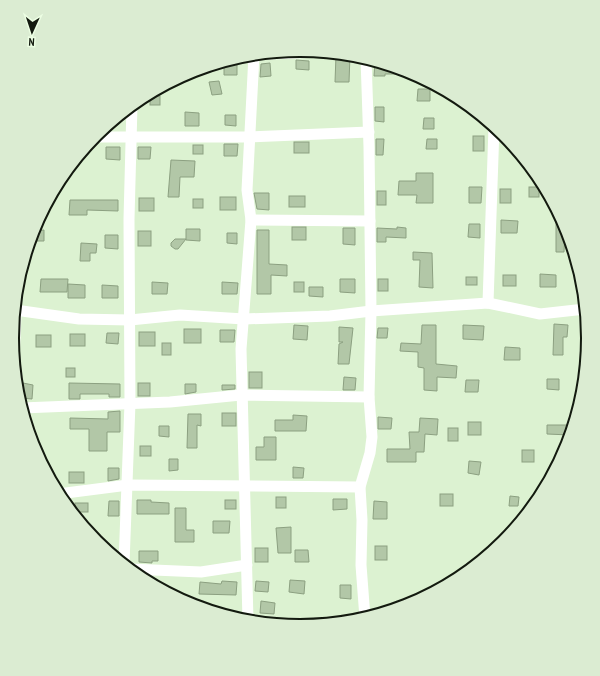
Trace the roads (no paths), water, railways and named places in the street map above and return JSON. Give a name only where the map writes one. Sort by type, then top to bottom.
[{"type":"street","points":[[248,614],[241,396],[241,349],[251,220],[247,190],[250,137],[251,61]]},
{"type":"street","points":[[364,611],[361,565],[362,520],[360,486],[370,453],[372,437],[369,397],[371,311],[369,132],[366,65]]},
{"type":"street","points":[[124,557],[130,403],[129,219],[132,113]]},
{"type":"street","points":[[104,137],[250,137],[369,132]]},
{"type":"street","points":[[488,304],[494,134]]},
{"type":"street","points":[[251,220],[370,221]]},
{"type":"street","points":[[20,311],[79,319],[130,320],[180,315],[244,319],[330,316],[371,311],[488,304],[540,314],[579,310]]},
{"type":"street","points":[[28,408],[170,402],[241,396],[369,397]]},
{"type":"street","points":[[65,493],[128,485],[360,486]]},
{"type":"street","points":[[141,569],[201,572],[247,565]]}]
